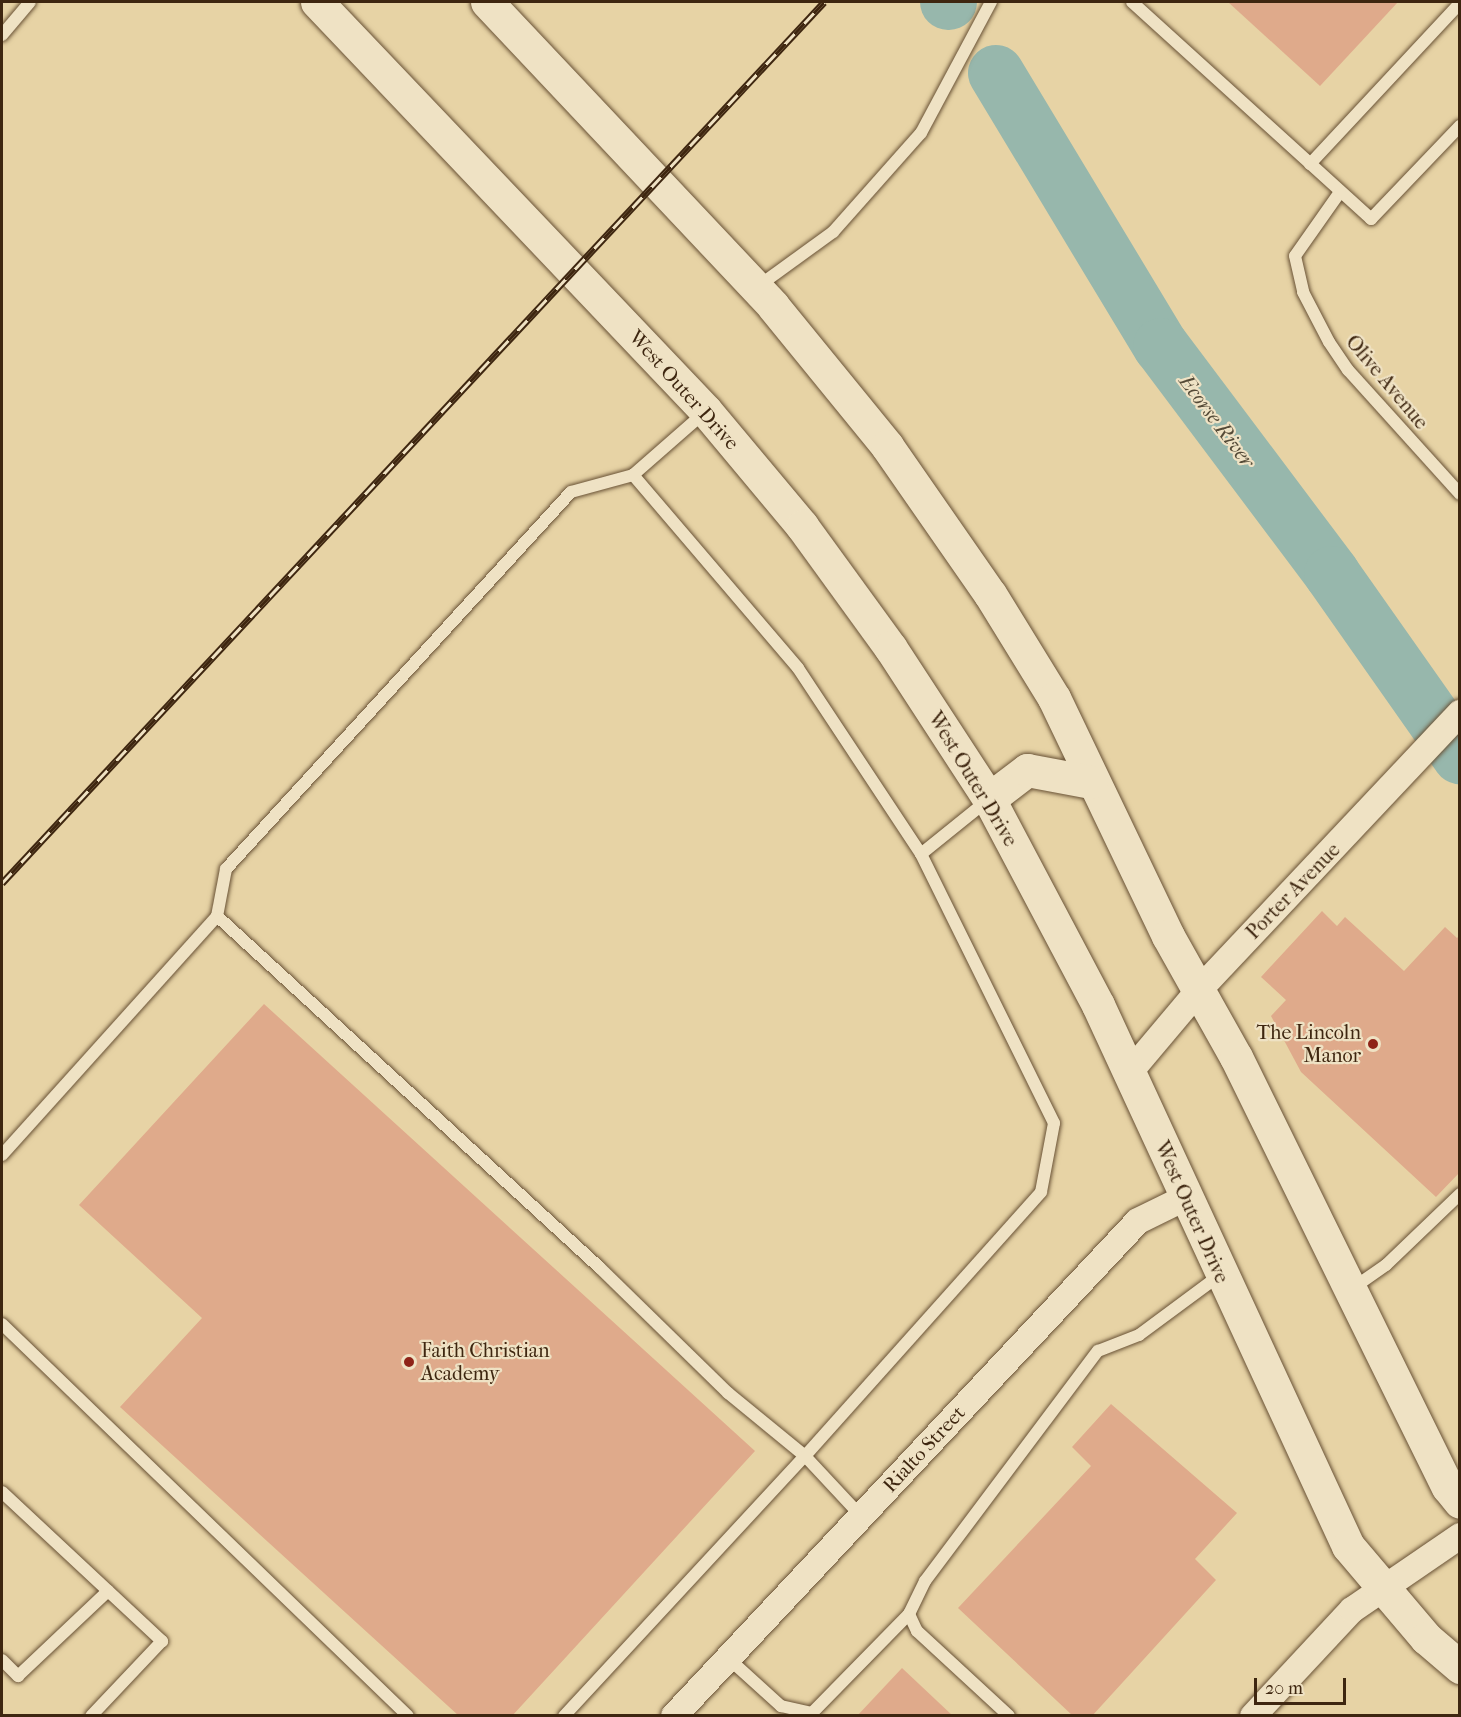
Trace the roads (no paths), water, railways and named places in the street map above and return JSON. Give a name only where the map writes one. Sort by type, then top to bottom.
[{"type":"main road","name":"West Outer Drive","points":[[317,2],[706,411],[802,526],[891,647],[989,799],[1130,1072],[1185,1198],[1348,1546],[1426,1638],[1460,1667]]},
{"type":"main road","points":[[487,2],[756,288],[831,375],[940,519],[1054,698],[1091,782],[1352,1288],[1448,1487],[1460,1502]]},
{"type":"main road","points":[[989,799],[1027,770],[1091,782]]},
{"type":"street","name":"Porter Avenue","points":[[1130,1072],[1199,990],[1460,713]]},
{"type":"street","name":"Rialto Street","points":[[674,1716],[1138,1221],[1185,1198]]},
{"type":"street","points":[[1253,1716],[1352,1610],[1460,1536]]},
{"type":"lane","points":[[2,34],[30,2]]},
{"type":"lane","points":[[756,288],[833,232],[921,133],[991,2]]},
{"type":"lane","points":[[1132,2],[1371,219],[1460,126]]},
{"type":"lane","points":[[1310,164],[1460,3]]},
{"type":"lane","name":"Olive Avenue","points":[[1340,192],[1295,256],[1303,292],[1329,342],[1348,370],[1460,494]]},
{"type":"lane","points":[[2,1155],[217,916],[226,869],[571,492],[633,475],[706,411]]},
{"type":"lane","points":[[564,1716],[805,1456],[1041,1192],[1054,1123],[921,854],[798,668],[633,475]]},
{"type":"lane","points":[[921,854],[989,799]]},
{"type":"lane","points":[[217,916],[600,1268],[728,1393],[805,1456],[861,1516]]},
{"type":"lane","points":[[1352,1288],[1386,1265],[1460,1194]]},
{"type":"lane","points":[[728,1658],[781,1706],[812,1713],[909,1614],[925,1581],[1098,1351],[1139,1335],[1221,1275]]},
{"type":"lane","points":[[2,1324],[408,1716]]},
{"type":"lane","points":[[2,1492],[162,1641],[91,1716]]},
{"type":"lane","points":[[2,1660],[18,1676],[108,1591]]},
{"type":"lane","points":[[909,1614],[917,1631],[1009,1716]]},
{"type":"waterway","name":"Ecorse River","points":[[996,73],[1161,346],[1332,574],[1460,756]]},
{"type":"railway","points":[[2,883],[824,2]]},
{"type":"place","name":"The Lincoln Manor","points":[[1373,1044]]},
{"type":"place","name":"Faith Christian Academy","points":[[409,1362]]}]
